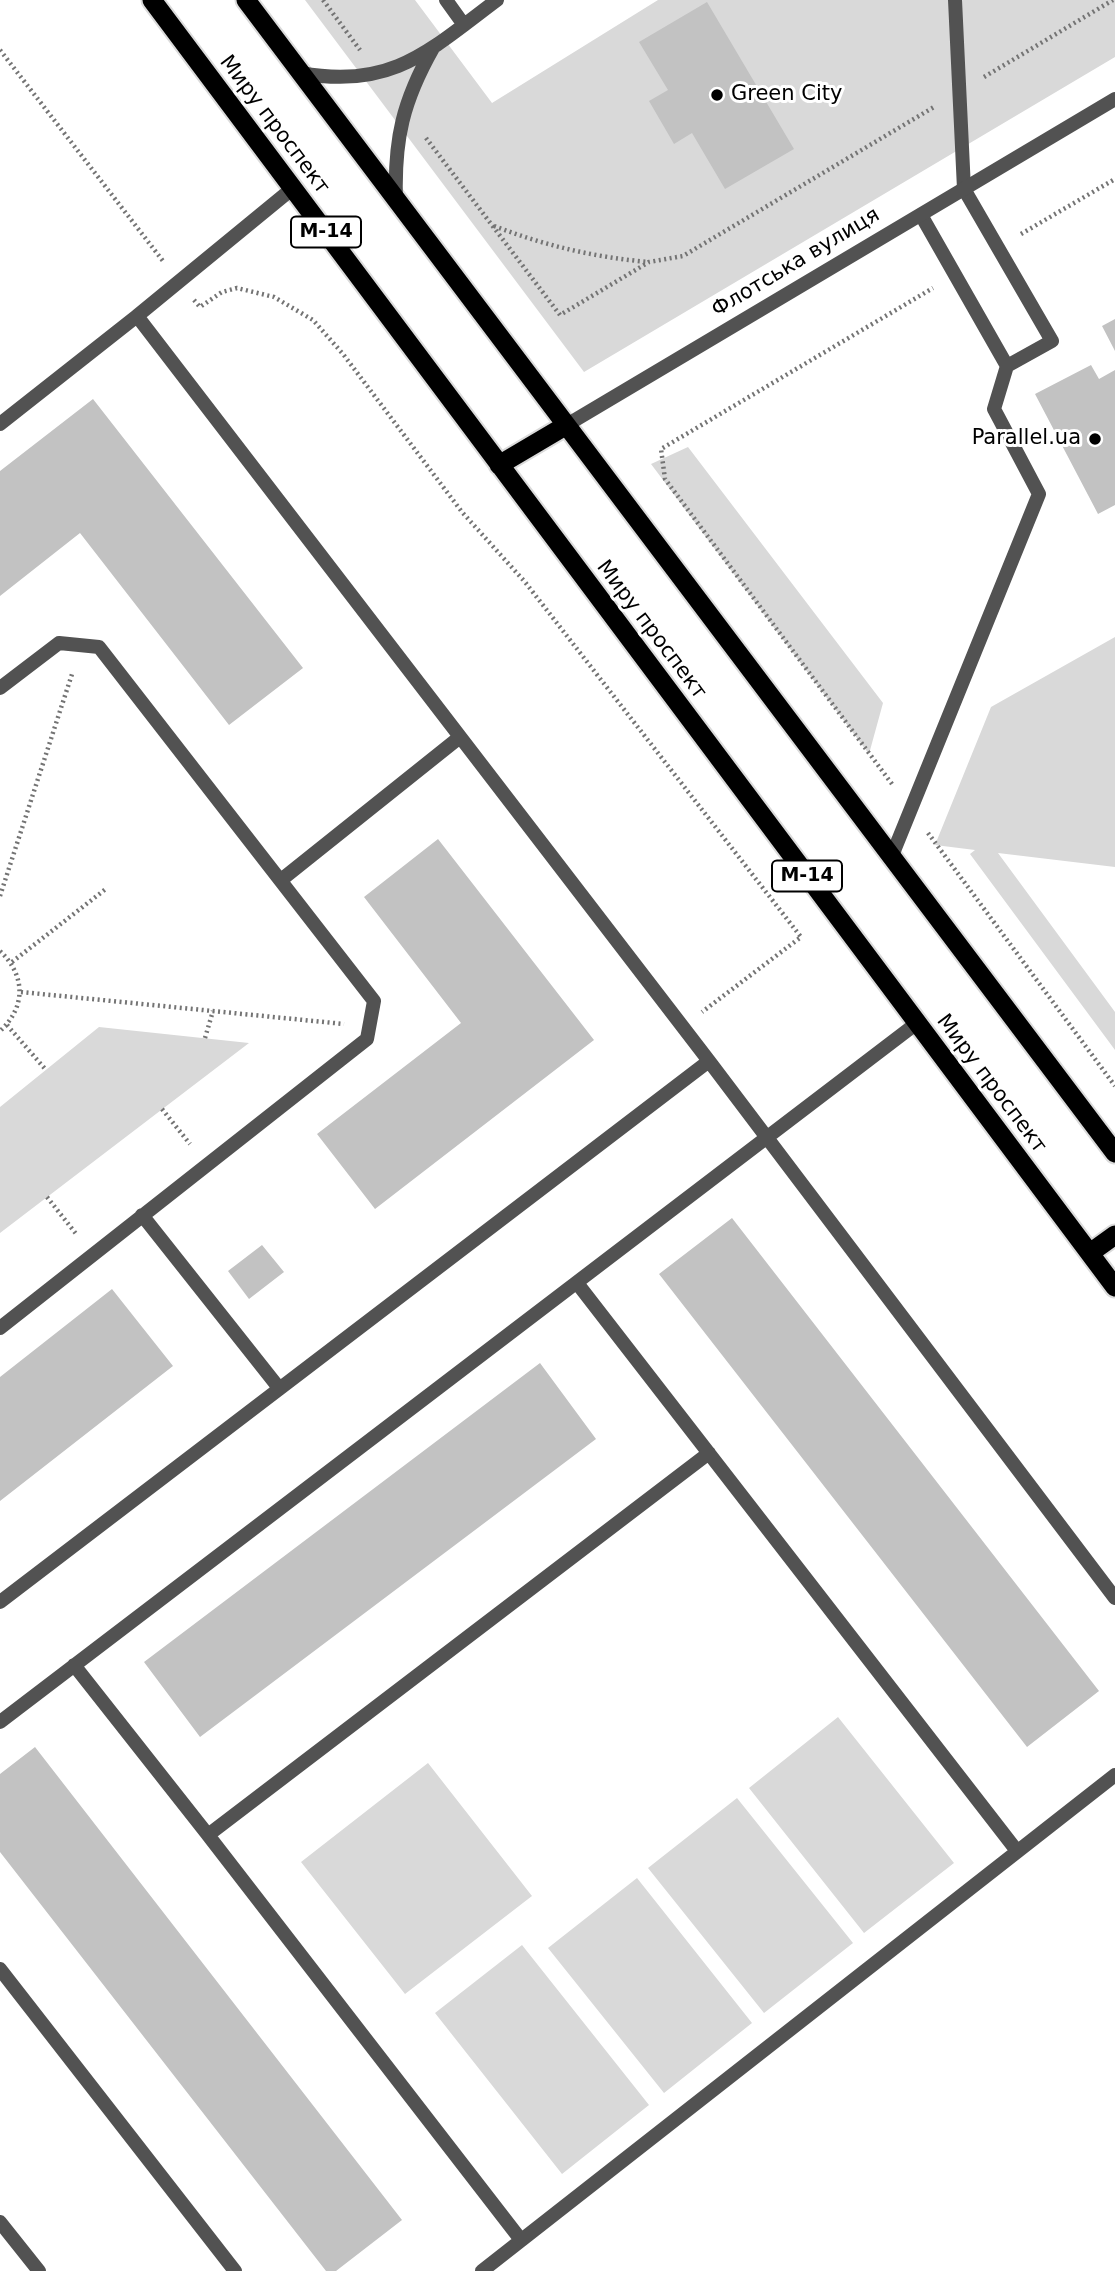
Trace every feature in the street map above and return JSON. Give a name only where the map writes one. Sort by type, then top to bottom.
[{"type":"highway","name":"Миру проспект","points":[[152,0],[1115,1287]]},
{"type":"highway","points":[[246,0],[1115,1153]]},
{"type":"highway","name":"Флотська вулиця","points":[[499,465],[565,426]]},
{"type":"highway","points":[[1090,1253],[1115,1234]]},
{"type":"street","points":[[446,0],[464,25]]},
{"type":"street","points":[[301,73],[329,78],[378,74],[411,61],[497,0]]},
{"type":"street","points":[[891,858],[1039,494],[994,409],[1007,366],[1052,341],[964,189],[955,0]]},
{"type":"street","points":[[397,200],[394,160],[405,109],[414,81],[434,46]]},
{"type":"street","name":"Флотська вулиця","points":[[565,426],[1115,99]]},
{"type":"street","points":[[0,424],[293,188]]},
{"type":"street","points":[[921,215],[1007,366]]},
{"type":"street","points":[[136,316],[709,1061],[1115,1598]]},
{"type":"street","points":[[0,688],[59,643],[99,647],[374,1001],[367,1039],[0,1328]]},
{"type":"street","points":[[281,880],[460,737]]},
{"type":"street","points":[[0,1722],[917,1023]]},
{"type":"street","points":[[0,1602],[709,1061]]},
{"type":"street","points":[[142,1215],[279,1388]]},
{"type":"street","points":[[577,1283],[1017,1851]]},
{"type":"street","points":[[208,1835],[709,1453]]},
{"type":"street","points":[[74,1665],[521,2240]]},
{"type":"street","points":[[482,2271],[1115,1775]]},
{"type":"street","points":[[0,1969],[235,2271]]},
{"type":"street","points":[[0,2222],[39,2271]]},
{"type":"path","points":[[323,0],[378,74]]},
{"type":"path","points":[[492,225],[543,245],[582,254],[649,262],[683,256],[1113,0]]},
{"type":"path","points":[[0,50],[200,307],[222,292],[237,288],[274,297],[313,320],[343,354],[462,512],[525,582],[801,937],[682,1027]]},
{"type":"path","points":[[405,109],[560,315],[649,262]]},
{"type":"path","points":[[998,248],[1115,179]]},
{"type":"path","points":[[665,479],[661,449],[955,274]]},
{"type":"path","points":[[0,896],[81,645]]},
{"type":"path","points":[[12,962],[107,888]]},
{"type":"path","points":[[0,951],[12,962],[21,992],[18,1007],[0,1031]]},
{"type":"path","points":[[21,992],[369,1027]]},
{"type":"path","points":[[205,1038],[213,1011]]},
{"type":"path","points":[[6,1025],[46,1070]]},
{"type":"path","points":[[162,1109],[207,1165]]},
{"type":"path","points":[[47,1197],[93,1255]]},
{"type":"shaded area","points":[[305,0],[415,0],[492,103],[658,0],[1115,0],[1115,57],[584,372]]},
{"type":"shaded area","points":[[688,447],[883,703],[869,754],[651,464]]},
{"type":"shaded area","points":[[1115,637],[1115,867],[998,853],[1115,1012],[1115,1050],[970,854],[975,850],[935,845],[991,707]]},
{"type":"shaded area","points":[[99,1027],[249,1043],[0,1233],[0,1107]]},
{"type":"shaded area","points":[[838,1717],[954,1863],[864,1933],[749,1788]]},
{"type":"shaded area","points":[[428,1763],[532,1896],[405,1994],[301,1862]]},
{"type":"shaded area","points":[[737,1798],[853,1943],[764,2013],[648,1868]]},
{"type":"shaded area","points":[[637,1878],[752,2023],[664,2093],[548,1948]]},
{"type":"shaded area","points":[[522,1945],[649,2105],[562,2174],[435,2013]]},
{"type":"building","points":[[707,2],[794,149],[725,189],[692,133],[674,144],[649,101],[668,90],[639,42]]},
{"type":"building","points":[[1115,319],[1115,351],[1102,326]]},
{"type":"building","points":[[1091,365],[1099,379],[1115,370],[1115,505],[1098,514],[1035,394]]},
{"type":"building","points":[[93,399],[303,668],[229,725],[80,533],[0,596],[0,471]]},
{"type":"building","points":[[438,839],[594,1040],[375,1209],[317,1134],[461,1023],[364,897]]},
{"type":"building","points":[[732,1218],[1099,1691],[1027,1747],[659,1274]]},
{"type":"building","points":[[262,1245],[284,1272],[249,1299],[228,1271]]},
{"type":"building","points":[[112,1289],[173,1366],[0,1501],[0,1377]]},
{"type":"building","points":[[540,1363],[596,1439],[200,1737],[144,1662]]},
{"type":"building","points":[[35,1747],[402,2220],[336,2271],[326,2271],[0,1852],[0,1774]]},
{"type":"place","name":"Green City","points":[[717,95]]},
{"type":"place","name":"Parallel.ua","points":[[1095,439]]}]
